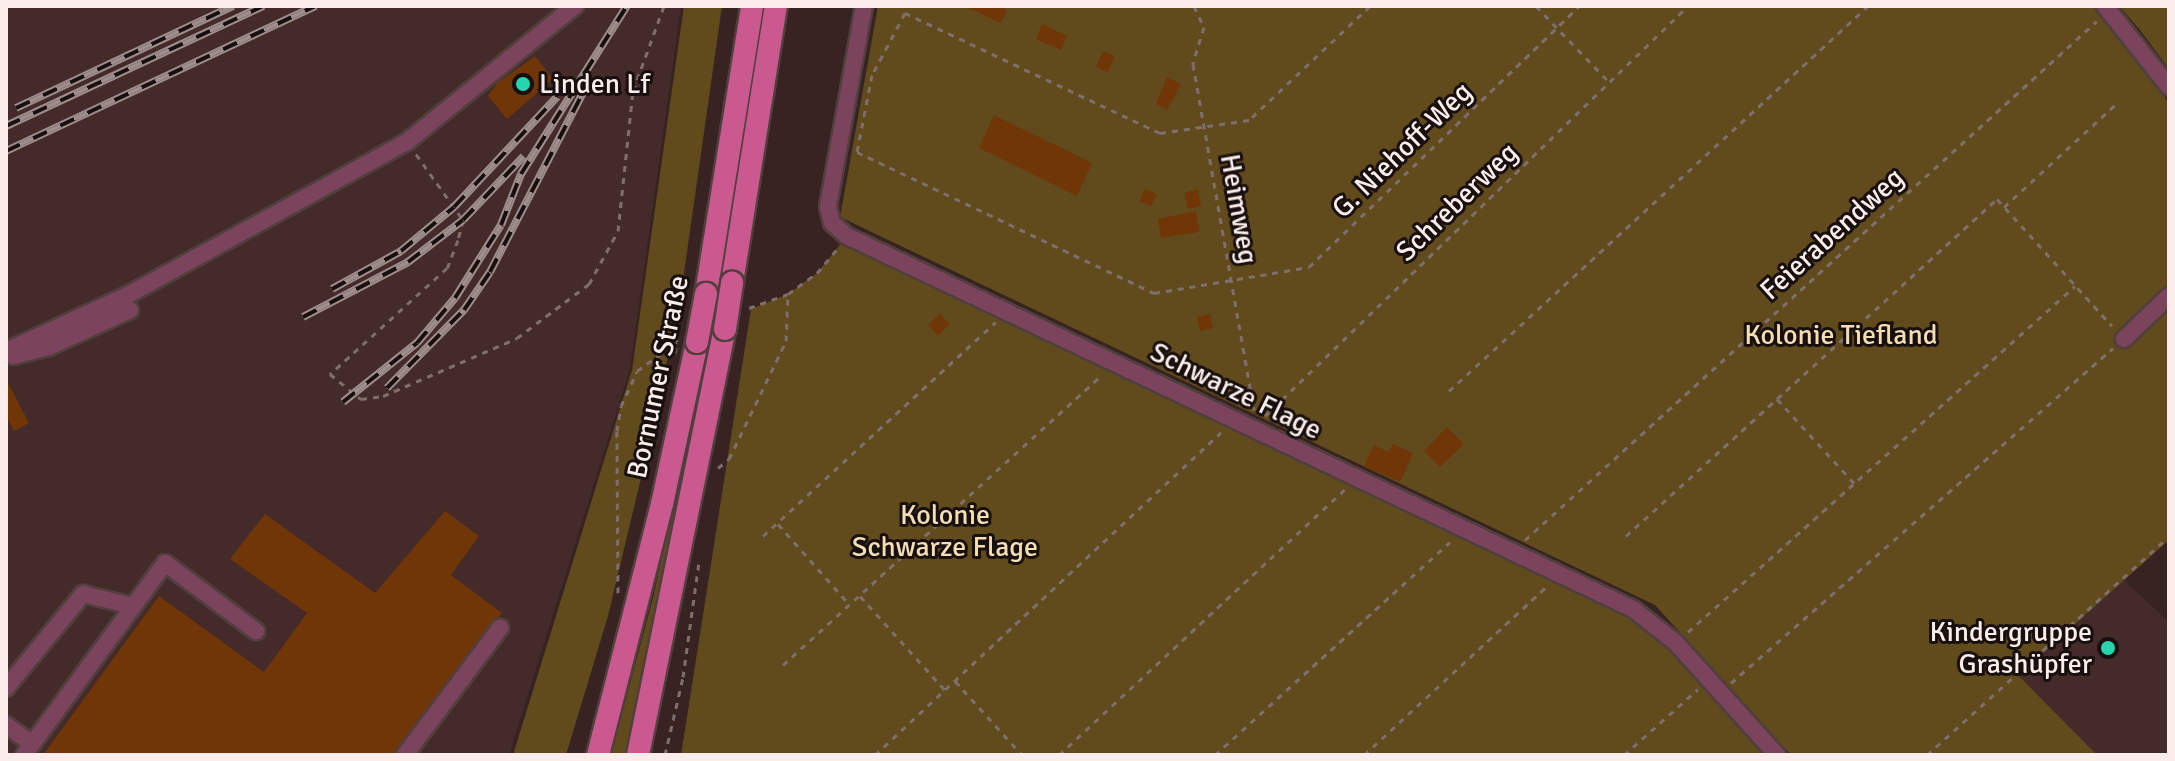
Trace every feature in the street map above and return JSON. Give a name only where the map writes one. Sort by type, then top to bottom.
[{"type":"main road","name":"Bornumer Straße","points":[[598,755],[662,504],[697,342],[752,6]]},
{"type":"main road","name":"Bornumer Straße","points":[[638,755],[725,329],[776,6]]},
{"type":"lane","points":[[6,351],[128,295],[408,141],[575,6]]},
{"type":"lane","points":[[847,236],[832,223],[828,207],[864,6]]},
{"type":"lane","points":[[2107,8],[2169,87]]},
{"type":"lane","name":"Schwarze Flage","points":[[847,236],[1633,609],[1676,643],[1777,755]]},
{"type":"lane","points":[[2124,339],[2169,296]]},
{"type":"lane","points":[[6,358],[49,347],[130,310]]},
{"type":"lane","points":[[6,725],[28,749],[165,563],[256,631]]},
{"type":"lane","points":[[6,688],[83,594],[133,606]]},
{"type":"lane","points":[[405,755],[500,628]]},
{"type":"path","points":[[408,141],[463,220],[447,268],[330,374],[361,399],[383,396],[517,338],[589,284],[618,231],[633,91],[664,6]]},
{"type":"path","name":"Heimweg","points":[[1194,6],[1204,27],[1193,64],[1254,411],[1262,418]]},
{"type":"path","points":[[1204,128],[1249,120],[1370,6]]},
{"type":"path","points":[[1536,6],[1610,83]]},
{"type":"path","name":"G. Niehoff-Weg","points":[[1204,128],[1160,133],[905,13],[872,75],[857,152],[1154,293],[1309,267],[1579,6]]},
{"type":"path","name":"Schreberweg","points":[[1262,418],[1688,6]]},
{"type":"path","points":[[1449,391],[1868,6]]},
{"type":"path","name":"Feierabendweg","points":[[1512,552],[2107,8]]},
{"type":"path","points":[[2004,207],[2118,102]]},
{"type":"path","points":[[1626,536],[1997,199],[2124,339],[1721,692]]},
{"type":"path","points":[[754,305],[788,294],[817,273],[847,236]]},
{"type":"path","points":[[1676,643],[2075,286]]},
{"type":"path","points":[[717,468],[729,459],[786,341],[788,294]]},
{"type":"path","points":[[763,536],[1007,312]]},
{"type":"path","points":[[621,600],[616,589],[617,431],[637,371],[671,345]]},
{"type":"path","points":[[783,665],[1116,363]]},
{"type":"path","points":[[1777,399],[1855,484]]},
{"type":"path","points":[[875,755],[1236,418]]},
{"type":"path","points":[[714,484],[720,454]]},
{"type":"path","points":[[1059,755],[1357,478]]},
{"type":"path","points":[[777,523],[850,605]]},
{"type":"path","points":[[1215,755],[1464,528]]},
{"type":"path","points":[[1927,755],[2169,536]]},
{"type":"path","points":[[665,755],[683,677],[699,560]]},
{"type":"path","points":[[1364,755],[1559,575]]},
{"type":"path","points":[[860,596],[945,690]]},
{"type":"path","points":[[1624,755],[1709,678]]},
{"type":"path","points":[[955,681],[1022,755]]},
{"type":"shaded area","points":[[6,6],[681,6],[630,369],[509,755],[6,755]]},
{"type":"shaded area","name":"Kindergruppe Grashüpfer","points":[[2124,580],[2169,622],[2169,755],[2097,755],[2018,675]]},
{"type":"green space","points":[[684,6],[722,6],[680,301],[642,474],[608,616],[566,755],[513,755],[632,370]]},
{"type":"green space","name":"Kolonie Tiefland","points":[[878,6],[2093,6],[2150,72],[2169,104],[2169,540],[2018,675],[2097,755],[1791,755],[1655,605],[840,217]]},
{"type":"green space","points":[[2119,6],[2169,6],[2169,69],[2140,30]]},
{"type":"green space","name":"Kolonie Schwarze Flage","points":[[847,236],[1633,609],[1777,755],[681,755],[751,309],[788,294],[817,273]]},
{"type":"green space","points":[[714,339],[627,755],[611,755],[653,598],[709,341]]},
{"type":"building","points":[[964,6],[998,6],[1007,10],[1001,23]]},
{"type":"building","points":[[1042,24],[1067,36],[1061,50],[1036,39]]},
{"type":"building","points":[[1103,51],[1115,56],[1108,72],[1096,67]]},
{"type":"building","name":"Linden Lf","points":[[535,56],[553,79],[507,119],[488,96],[497,83]]},
{"type":"building","points":[[1167,77],[1181,84],[1167,110],[1156,104]]},
{"type":"building","points":[[994,115],[1092,163],[1077,196],[979,148]]},
{"type":"building","points":[[1145,189],[1157,194],[1151,206],[1140,201]]},
{"type":"building","points":[[1198,190],[1201,206],[1187,209],[1185,192]]},
{"type":"building","points":[[1196,211],[1199,232],[1161,238],[1158,219]]},
{"type":"building","points":[[940,314],[950,324],[938,336],[928,325]]},
{"type":"building","points":[[1210,314],[1213,328],[1200,331],[1197,317]]},
{"type":"building","points":[[6,379],[29,423],[14,431],[6,416]]},
{"type":"building","points":[[1447,427],[1464,444],[1440,467],[1424,451]]},
{"type":"building","points":[[1393,444],[1413,453],[1400,482],[1364,466],[1374,445],[1389,452]]},
{"type":"building","points":[[445,511],[479,536],[451,575],[502,613],[393,755],[43,755],[159,596],[264,672],[307,613],[230,559],[265,514],[375,593]]},
{"type":"railway","points":[[16,108],[233,6]]},
{"type":"railway","points":[[6,126],[263,6]]},
{"type":"railway","points":[[6,151],[316,6]]},
{"type":"railway","points":[[343,402],[417,343],[455,298],[501,225],[521,174],[627,6]]},
{"type":"railway","points":[[387,388],[464,310],[490,272],[588,83]]},
{"type":"railway","points":[[332,289],[401,251],[454,207],[557,97]]},
{"type":"railway","points":[[303,317],[408,262],[463,220],[524,156]]},
{"type":"place","name":"Linden Lf","points":[[523,84]]},
{"type":"place","name":"Kindergruppe Grashüpfer","points":[[2108,648]]}]
